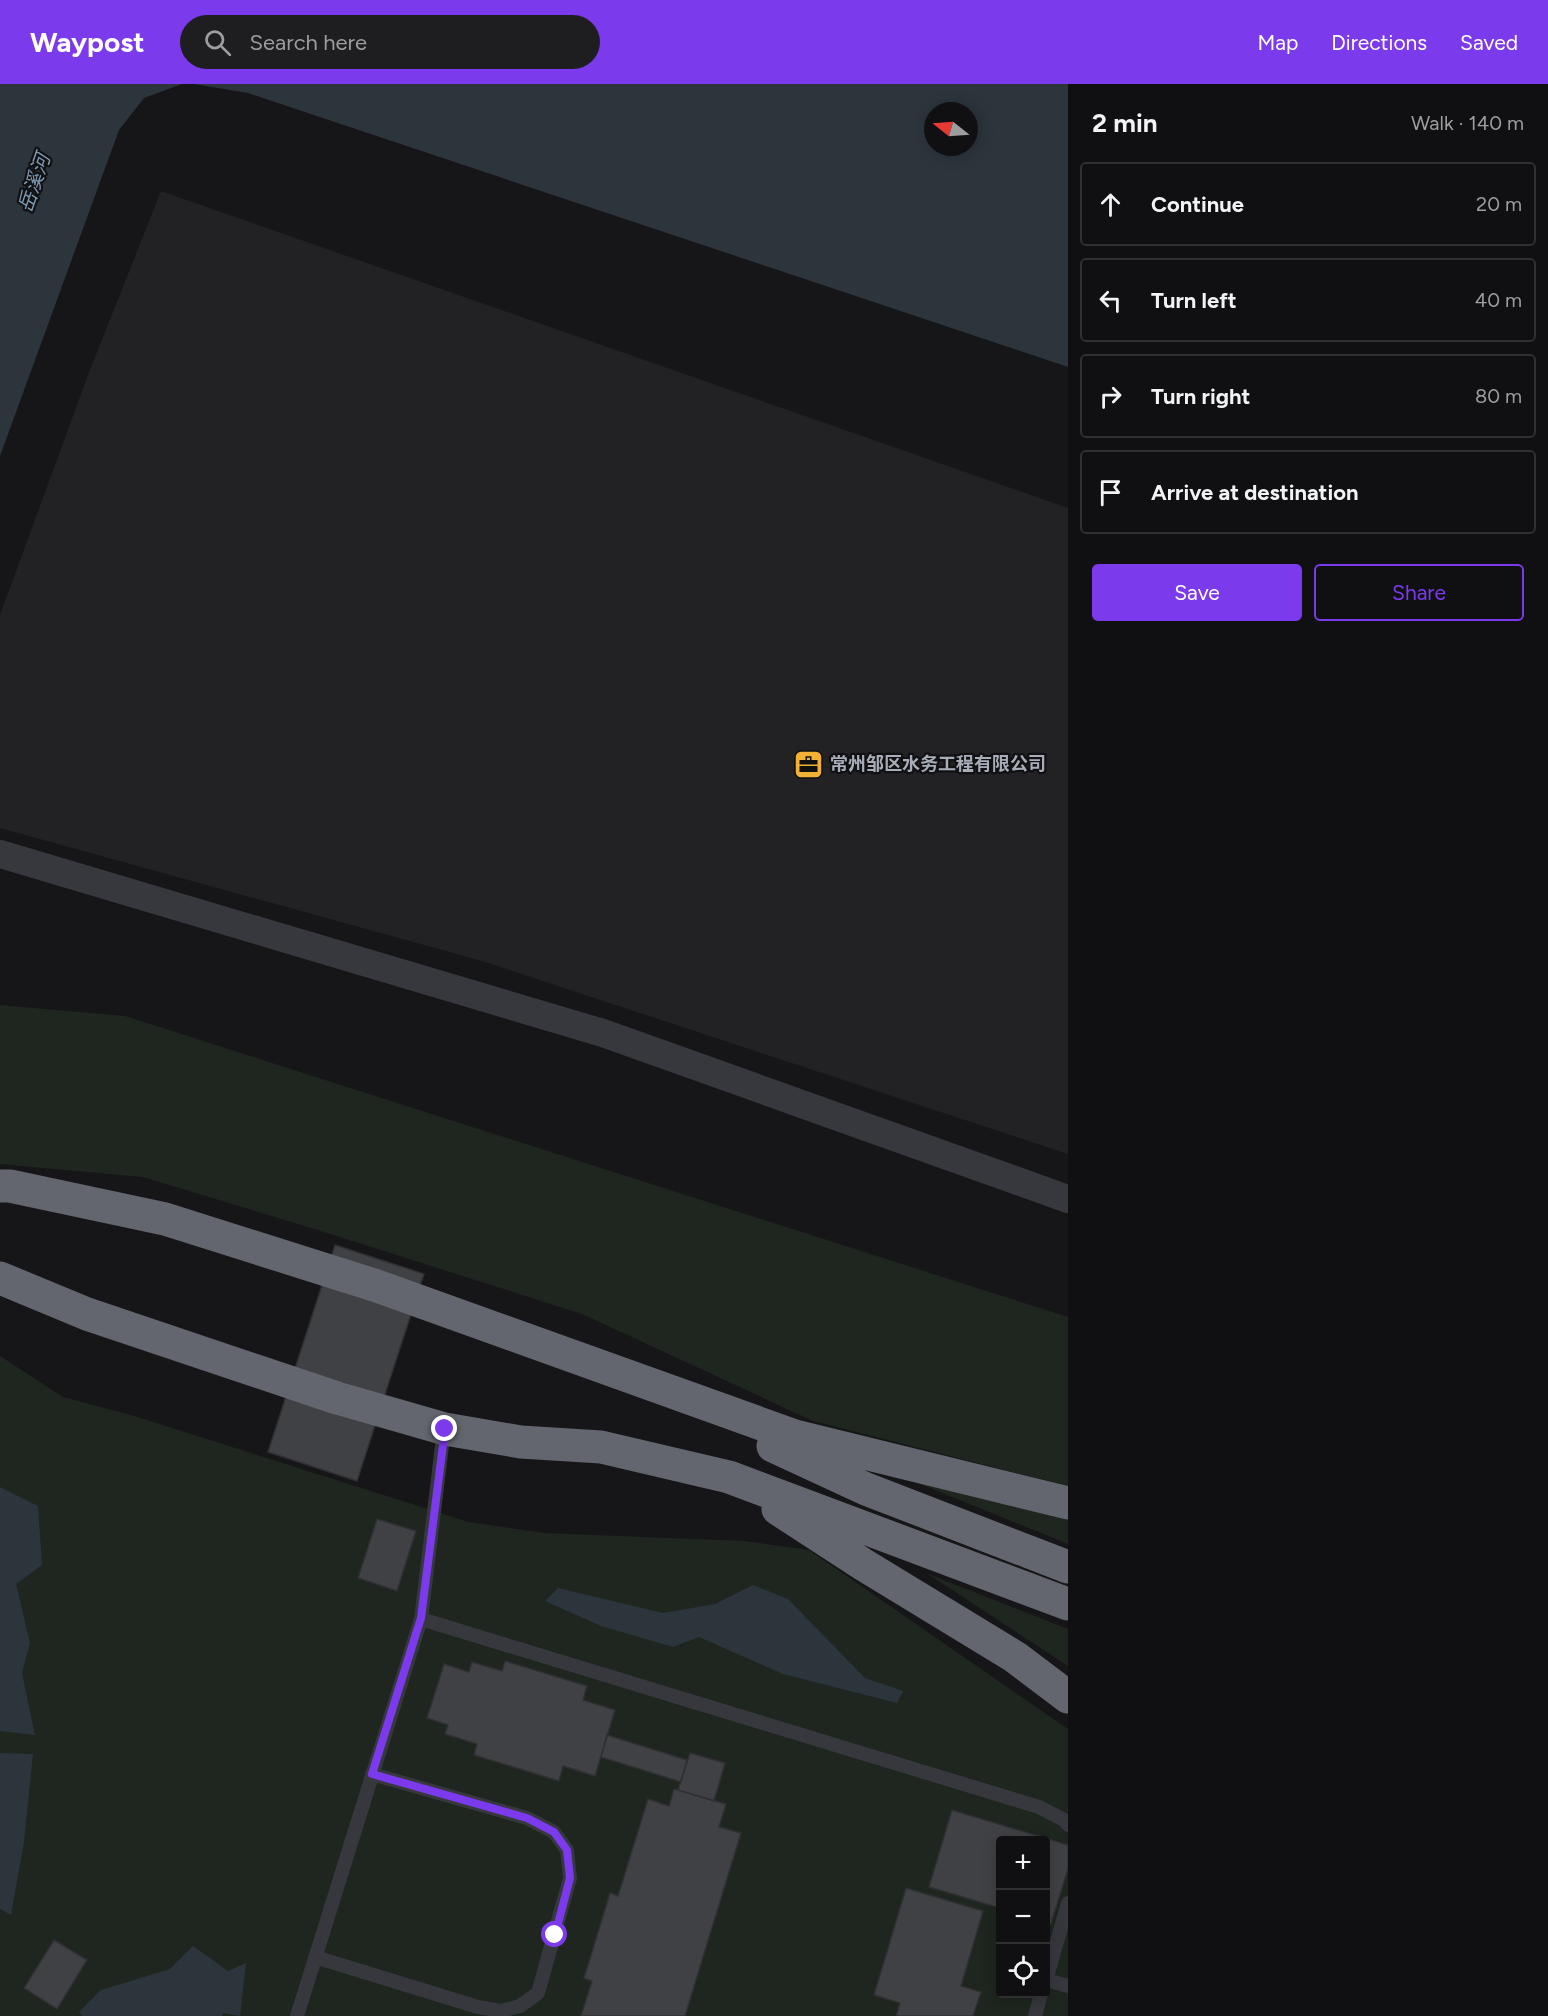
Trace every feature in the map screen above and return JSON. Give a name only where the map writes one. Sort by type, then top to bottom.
[{"type":"highway","points":[[0,1186],[10,1186],[165,1219],[377,1286],[795,1436],[1068,1503]]},
{"type":"highway","points":[[0,1278],[87,1314],[315,1391],[445,1429],[521,1442],[601,1448],[729,1477],[1068,1604]]},
{"type":"highway","points":[[620,1375],[866,1489],[1068,1567]]},
{"type":"highway","points":[[729,1477],[864,1565],[1015,1657],[1068,1697]]},
{"type":"street","points":[[0,854],[603,1033],[1068,1199]]},
{"type":"lane","points":[[297,2016],[421,1618],[445,1429]]},
{"type":"lane","points":[[421,1618],[1039,1807],[1064,1820],[1068,1825]]},
{"type":"lane","points":[[315,1957],[478,2007],[501,2011],[520,2006],[538,1994],[570,1878],[567,1850],[554,1832],[527,1818],[372,1774]]},
{"type":"lane","points":[[1068,1904],[1046,1980],[1068,1986]]},
{"type":"lane","points":[[1035,2016],[1040,1998]]},
{"type":"shaded area","name":"常州邹区水务工程有限公司","points":[[161,191],[1068,508],[1068,1154],[482,961],[0,828],[0,615],[88,375]]},
{"type":"shaded area","points":[[0,1005],[125,1016],[1068,1317],[1068,1486],[813,1421],[582,1314],[143,1177],[0,1164]]},
{"type":"shaded area","points":[[0,1356],[63,1397],[131,1415],[469,1522],[544,1533],[744,1541],[809,1550],[1068,1729],[1068,2016],[0,2016]]},
{"type":"shaded area","points":[[908,1479],[1068,1518],[1068,1544]]},
{"type":"shaded area","points":[[928,1574],[1068,1629],[1068,1666]]},
{"type":"water","name":"岳溪河","points":[[0,84],[182,84],[144,98],[119,130],[0,456]]},
{"type":"water","points":[[194,84],[1068,84],[1068,367],[248,93]]},
{"type":"water","points":[[0,1487],[38,1506],[42,1565],[16,1584],[30,1643],[22,1673],[35,1735],[0,1731]]},
{"type":"water","points":[[753,1585],[788,1599],[865,1678],[903,1691],[897,1703],[783,1674],[699,1637],[673,1647],[601,1626],[545,1601],[558,1588],[663,1613],[715,1604]]},
{"type":"water","points":[[0,1753],[33,1754],[24,1842],[11,1915],[0,1909]]},
{"type":"water","points":[[193,1946],[228,1971],[246,1963],[240,2016],[223,2013],[222,2016],[82,2016],[79,2012],[101,1990],[170,1969]]},
{"type":"building","points":[[335,1245],[424,1274],[357,1481],[268,1452]]},
{"type":"building","points":[[377,1519],[416,1531],[397,1591],[358,1578]]},
{"type":"building","points":[[505,1661],[587,1686],[583,1700],[615,1710],[595,1776],[563,1766],[559,1781],[474,1755],[477,1744],[445,1734],[448,1725],[427,1718],[444,1664],[469,1672],[472,1662],[502,1671]]},
{"type":"building","points":[[607,1735],[687,1760],[681,1782],[601,1757]]},
{"type":"building","points":[[690,1753],[725,1763],[714,1801],[678,1790]]},
{"type":"building","points":[[674,1789],[726,1804],[719,1827],[741,1833],[685,2016],[581,2016],[592,1981],[584,1978],[610,1893],[618,1896],[648,1799],[669,1806]]},
{"type":"building","points":[[952,1810],[1038,1836],[996,1836],[996,1907],[929,1887]]},
{"type":"building","points":[[1050,1840],[1068,1845],[1068,1869],[1051,1924]]},
{"type":"building","points":[[906,1888],[983,1911],[961,1986],[981,1992],[973,2016],[896,2016],[900,2003],[874,1995]]},
{"type":"building","points":[[54,1940],[87,1960],[57,2009],[24,1988]]},
{"type":"place","name":"常州邹区水务工程有限公司","points":[[809,764]]},
{"type":"route","points":[[445,1429],[421,1618],[372,1774],[527,1818],[554,1832],[567,1850],[570,1878],[555,1935]]}]
